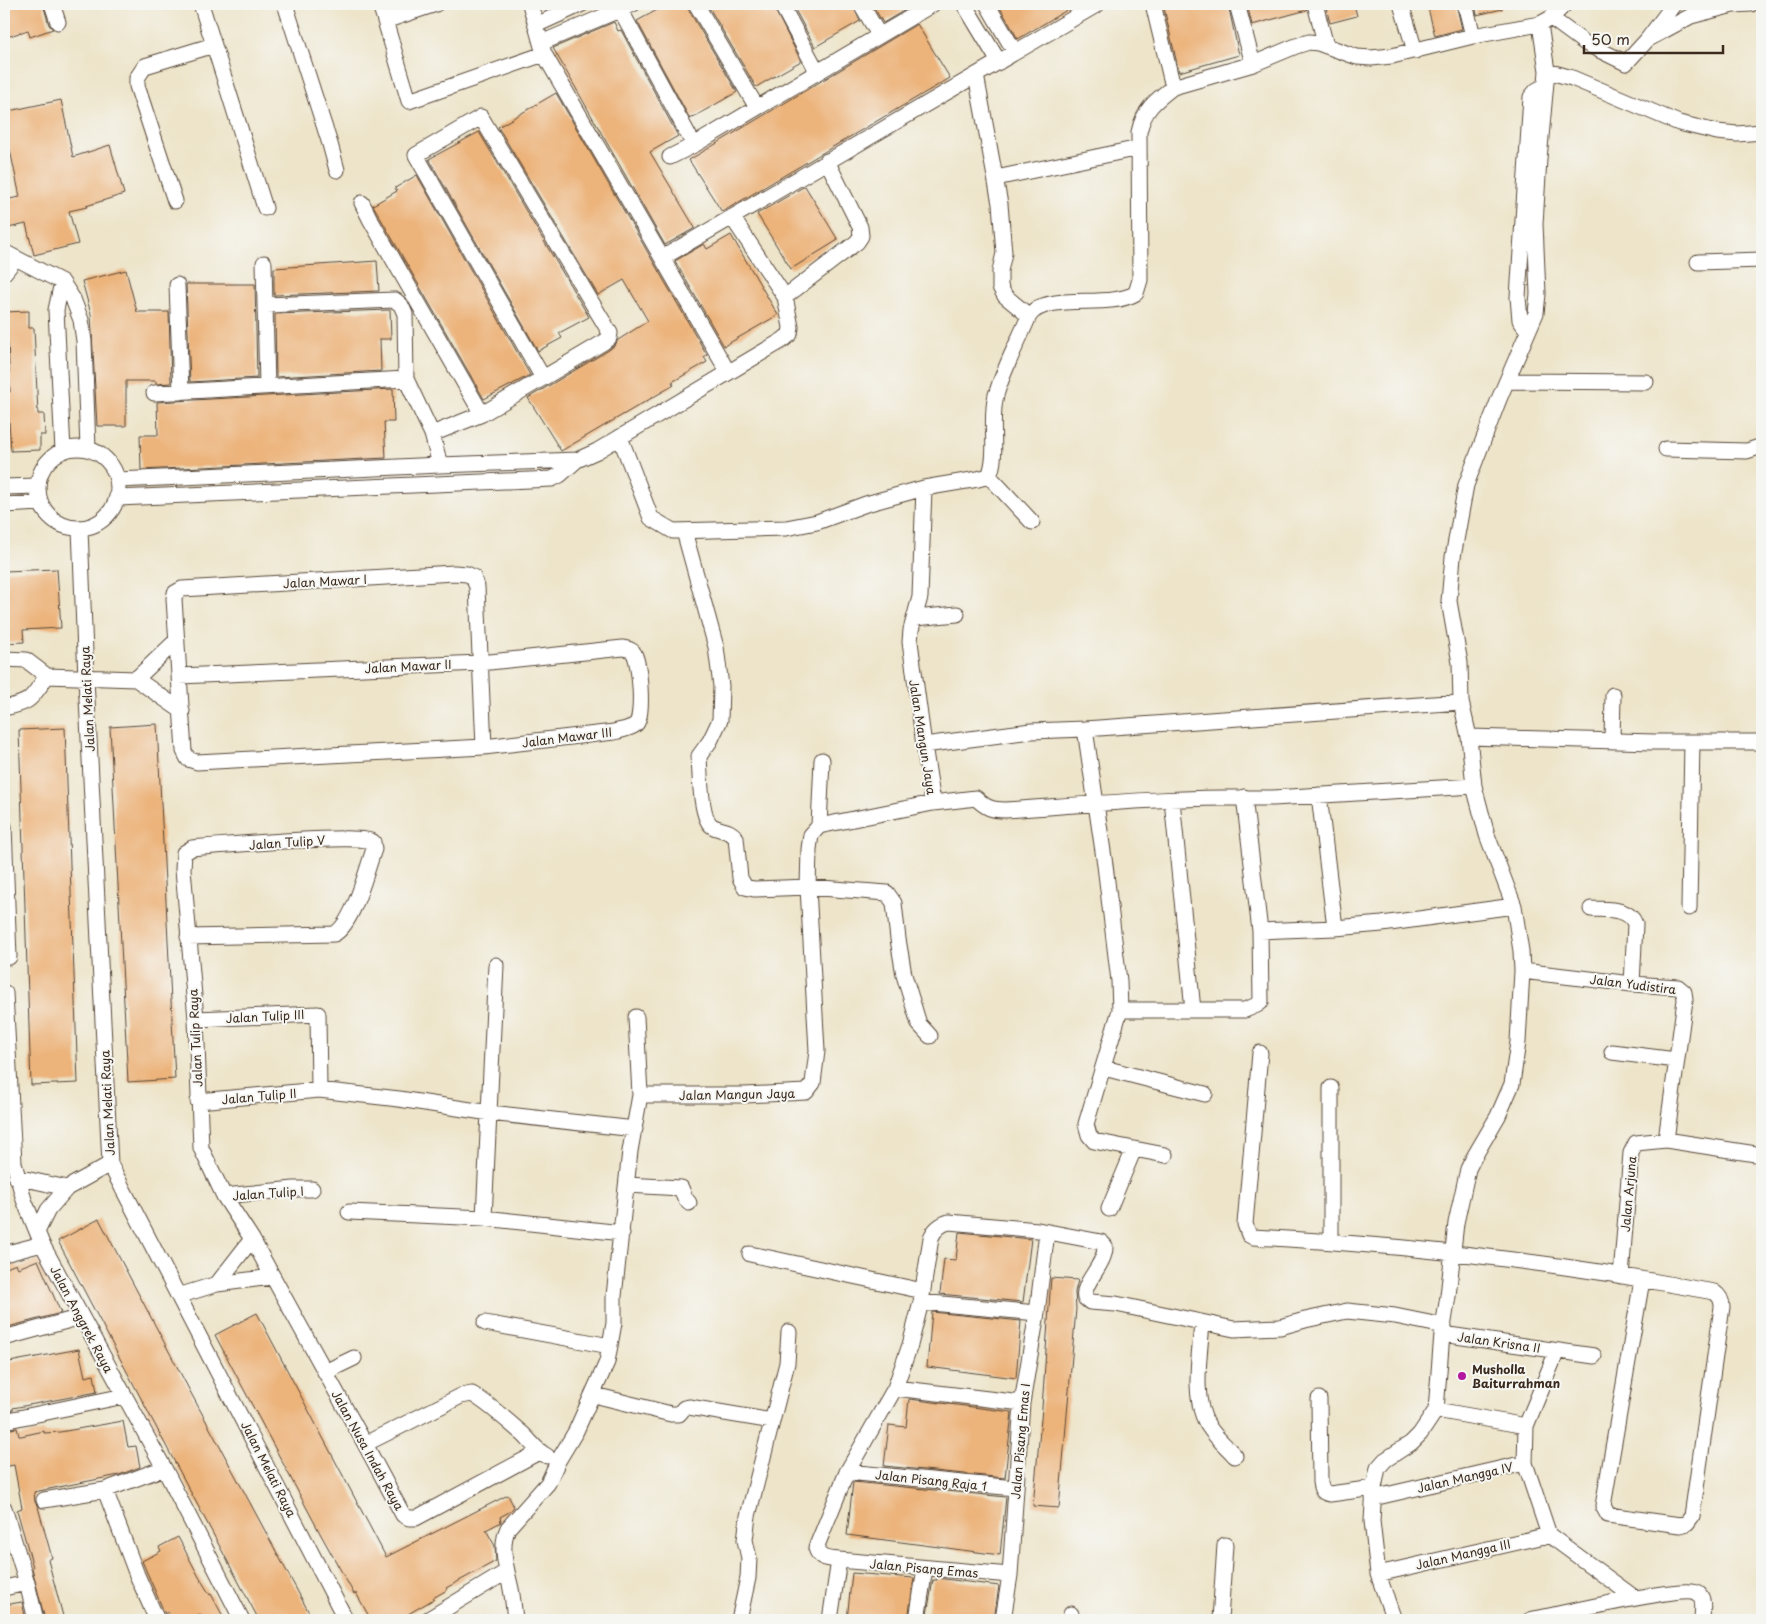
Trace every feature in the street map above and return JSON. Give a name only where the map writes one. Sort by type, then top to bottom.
[{"type":"street","points":[[52,4],[58,22]]},
{"type":"street","points":[[202,4],[265,208]]},
{"type":"street","points":[[285,4],[337,170]]},
{"type":"street","points":[[380,4],[409,101],[543,48],[626,6],[694,145]]},
{"type":"street","points":[[385,21],[436,4]]},
{"type":"street","points":[[530,4],[543,48],[728,372]]},
{"type":"street","points":[[536,25],[582,4]]},
{"type":"street","points":[[696,4],[756,106]]},
{"type":"street","points":[[781,4],[817,71]]},
{"type":"street","points":[[861,4],[879,35]]},
{"type":"street","points":[[670,157],[694,145],[756,106],[933,4]]},
{"type":"street","points":[[964,4],[998,62]]},
{"type":"street","points":[[986,4],[1015,52]]},
{"type":"street","points":[[662,258],[1098,4]]},
{"type":"street","points":[[1153,4],[1173,87]]},
{"type":"street","points":[[1238,4],[1253,64]]},
{"type":"street","points":[[1315,4],[1326,46]]},
{"type":"street","points":[[1401,4],[1415,51]]},
{"type":"street","points":[[1465,4],[1473,36]]},
{"type":"street","points":[[989,476],[992,468],[996,396],[1032,311],[1051,304],[1122,300],[1136,293],[1140,280],[1139,132],[1142,119],[1148,108],[1173,87],[1253,64],[1304,43],[1326,46],[1358,58],[1392,56],[1545,21],[1565,4]]},
{"type":"street","points":[[1545,21],[1623,63],[1628,62],[1674,4]]},
{"type":"street","points":[[1647,40],[1691,16],[1733,4],[1751,4]]},
{"type":"street","points":[[1394,1620],[1378,1574],[1372,1521],[1373,1493],[1378,1468],[1385,1460],[1411,1443],[1420,1434],[1436,1410],[1443,1330],[1456,1223],[1468,1168],[1498,1116],[1512,1084],[1518,1042],[1522,971],[1521,950],[1514,906],[1487,835],[1474,786],[1469,738],[1460,702],[1460,663],[1449,600],[1453,557],[1466,484],[1536,313],[1538,294],[1535,224],[1530,203],[1539,159],[1545,106],[1545,21]]},
{"type":"street","points":[[175,201],[137,86],[137,78],[145,66],[214,45]]},
{"type":"street","points":[[976,74],[996,178],[1004,253],[1000,271],[1000,287],[1005,296],[1029,316]]},
{"type":"street","points":[[1546,79],[1572,78],[1678,123],[1736,134],[1762,132]]},
{"type":"street","points":[[432,434],[482,414],[543,378],[604,342],[611,335],[481,117],[416,155],[543,378]]},
{"type":"street","points":[[996,178],[1139,148]]},
{"type":"street","points":[[785,297],[857,242],[861,236],[860,227],[828,161]]},
{"type":"street","points":[[362,203],[482,414]]},
{"type":"street","points":[[118,498],[552,479],[560,475],[577,460],[620,438],[790,334],[791,327],[785,297],[732,217]]},
{"type":"street","points":[[4,273],[10,255],[62,282],[74,299],[82,320],[84,341],[88,449]]},
{"type":"street","points":[[1698,262],[1762,260]]},
{"type":"street","points":[[264,264],[267,387]]},
{"type":"street","points":[[62,282],[56,310],[62,451]]},
{"type":"street","points":[[178,285],[181,392]]},
{"type":"street","points":[[266,305],[395,300],[401,305],[404,314],[406,379],[432,434],[440,464]]},
{"type":"street","points":[[154,393],[406,379]]},
{"type":"street","points":[[1507,381],[1646,382]]},
{"type":"street","points":[[620,438],[651,518],[673,531],[786,528],[817,522],[866,504],[924,488],[989,476]]},
{"type":"street","points":[[1666,449],[1747,451],[1762,446]]},
{"type":"street","points":[[75,448],[88,449],[102,455],[112,466],[118,480],[118,498],[110,513],[97,524],[80,529],[68,527],[56,522],[47,514],[40,503],[38,486],[40,475],[45,465],[62,451],[75,448]]},
{"type":"street","points":[[118,480],[440,464],[577,460]]},
{"type":"street","points":[[989,476],[1032,522]]},
{"type":"street","points":[[4,487],[38,486]]},
{"type":"street","name":"Jalan Mangun Jaya","points":[[640,1095],[784,1094],[806,1092],[813,1083],[817,1052],[808,887],[811,835],[819,826],[933,803],[911,654],[911,630],[920,597],[924,488]]},
{"type":"street","points":[[4,505],[40,503]]},
{"type":"street","name":"Jalan Melati Raya","points":[[80,529],[110,1164],[346,1620]]},
{"type":"street","points":[[684,531],[716,647],[721,686],[720,720],[710,741],[699,756],[704,810],[709,823],[712,826],[732,833],[736,838],[740,878],[744,886],[754,889],[808,887],[887,894],[894,903],[904,975],[918,1024],[930,1036]]},
{"type":"street","name":"Jalan Mawar I","points":[[480,663],[476,581],[467,574],[454,573],[182,589],[177,591],[174,596],[185,754],[188,759],[197,762],[484,747]]},
{"type":"street","points":[[915,618],[957,614]]},
{"type":"street","points":[[136,679],[177,640]]},
{"type":"street","name":"Jalan Mawar II","points":[[180,676],[480,663],[623,648],[630,649],[634,653],[638,664],[640,713]]},
{"type":"street","points":[[4,659],[26,660],[47,676],[136,679],[182,711]]},
{"type":"street","points":[[480,663],[484,747]]},
{"type":"street","points":[[4,708],[29,701],[47,676]]},
{"type":"street","points":[[1612,740],[1613,695]]},
{"type":"street","points":[[924,745],[1031,731],[1085,730],[1460,702]]},
{"type":"street","name":"Jalan Mawar III","points":[[484,747],[614,732],[638,723],[640,713]]},
{"type":"street","points":[[1085,730],[1106,865],[1120,1010],[1086,1124],[1087,1130],[1094,1141],[1165,1155]]},
{"type":"street","points":[[1469,738],[1762,742]]},
{"type":"street","points":[[1689,908],[1692,742]]},
{"type":"street","points":[[819,826],[822,760]]},
{"type":"street","points":[[933,803],[963,798],[976,798],[982,805],[992,810],[1005,810],[1172,800],[1244,797],[1274,798],[1474,786]]},
{"type":"street","points":[[1320,795],[1336,928]]},
{"type":"street","points":[[1120,1010],[1245,1010],[1260,1002],[1260,931],[1244,797]]},
{"type":"street","points":[[1172,800],[1193,1010]]},
{"type":"street","points":[[4,826],[9,957]]},
{"type":"street","name":"Jalan Tulip V","points":[[188,937],[334,934],[340,931],[351,914],[374,848],[373,842],[369,839],[344,838],[192,848]]},
{"type":"street","name":"Jalan Tulip Raya","points":[[192,848],[184,853],[183,858],[196,1019],[201,1148],[224,1196],[252,1240]]},
{"type":"street","points":[[1260,931],[1382,924],[1514,906]]},
{"type":"street","points":[[1591,909],[1624,912],[1633,919],[1635,924],[1632,984]]},
{"type":"street","points":[[484,1218],[496,965]]},
{"type":"street","name":"Jalan Yudistira","points":[[1522,971],[1678,988],[1684,992],[1685,1000],[1666,1140]]},
{"type":"street","name":"Jalan Anggrek Raya","points":[[5,993],[6,1086],[11,1168],[39,1238],[164,1468],[242,1620]]},
{"type":"street","name":"Jalan Tulip III","points":[[196,1019],[318,1014],[319,1090]]},
{"type":"street","points":[[515,1620],[511,1589],[506,1572],[504,1536],[508,1528],[548,1483],[594,1395],[607,1362],[614,1323],[614,1296],[630,1151],[640,1095],[636,1017]]},
{"type":"street","points":[[1612,1052],[1676,1060]]},
{"type":"street","points":[[1260,1053],[1246,1228],[1249,1235],[1253,1237],[1331,1241],[1453,1253],[1621,1276],[1718,1294],[1722,1301],[1692,1516],[1687,1523],[1680,1525],[1608,1515],[1603,1506],[1642,1280]]},
{"type":"street","points":[[1104,1068],[1205,1094]]},
{"type":"street","points":[[1331,1088],[1331,1241]]},
{"type":"street","name":"Jalan Tulip II","points":[[198,1101],[319,1090],[399,1099],[490,1113],[635,1129]]},
{"type":"street","points":[[1666,1140],[1762,1154]]},
{"type":"street","name":"Jalan Arjuna","points":[[1621,1276],[1632,1147],[1641,1141],[1666,1140]]},
{"type":"street","points":[[1109,1209],[1134,1149]]},
{"type":"street","points":[[4,1254],[39,1238],[48,1210],[67,1188],[110,1164]]},
{"type":"street","points":[[11,1168],[67,1188]]},
{"type":"street","points":[[627,1185],[681,1188],[686,1200],[690,1203]]},
{"type":"street","name":"Jalan Tulip I","points":[[224,1196],[294,1189],[312,1190]]},
{"type":"street","points":[[349,1212],[484,1218],[622,1233]]},
{"type":"street","points":[[847,1472],[895,1388],[910,1345],[922,1296],[933,1232],[949,1222],[1047,1232]]},
{"type":"street","name":"Jalan Pisang Emas I","points":[[1003,1620],[1010,1575],[1022,1403],[1037,1313],[1047,1232]]},
{"type":"street","name":"Jalan Krisna II","points":[[1047,1232],[1101,1242],[1105,1246],[1103,1259],[1084,1291],[1088,1300],[1116,1304],[1234,1329],[1280,1327],[1347,1311],[1395,1316],[1443,1330],[1557,1350],[1526,1426],[1525,1463]]},
{"type":"street","points":[[218,1284],[252,1240]]},
{"type":"street","name":"Jalan Nusa Indah Raya","points":[[252,1240],[366,1444],[403,1515],[409,1518],[416,1518],[539,1452]]},
{"type":"street","points":[[750,1254],[922,1296],[1037,1313]]},
{"type":"street","points":[[178,1296],[218,1284],[272,1278]]},
{"type":"street","points":[[4,1338],[81,1317]]},
{"type":"street","points":[[485,1323],[610,1346]]},
{"type":"street","points":[[1202,1323],[1198,1389],[1202,1412],[1209,1428],[1235,1456]]},
{"type":"street","points":[[739,1620],[748,1578],[749,1558],[745,1540],[748,1516],[787,1363],[789,1332]]},
{"type":"street","points":[[1557,1350],[1594,1356]]},
{"type":"street","points":[[325,1372],[354,1358]]},
{"type":"street","points":[[895,1388],[1022,1403]]},
{"type":"street","points":[[366,1444],[469,1394],[474,1395],[495,1410],[539,1452],[558,1461]]},
{"type":"street","points":[[594,1395],[671,1414],[680,1414],[684,1408],[689,1407],[772,1421]]},
{"type":"street","points":[[4,1420],[124,1396]]},
{"type":"street","name":"Jalan Mangga IV","points":[[1319,1399],[1320,1482],[1325,1493],[1373,1493],[1525,1463],[1549,1535]]},
{"type":"street","points":[[1436,1410],[1526,1426]]},
{"type":"street","points":[[44,1500],[104,1490],[164,1468]]},
{"type":"street","name":"Jalan Pisang Raja 1","points":[[847,1472],[1016,1488]]},
{"type":"street","name":"Jalan Pisang Emas","points":[[847,1472],[816,1548],[823,1558],[1010,1575]]},
{"type":"street","points":[[104,1490],[137,1575],[157,1620]]},
{"type":"street","points":[[4,1508],[27,1583],[36,1620]]},
{"type":"street","points":[[1549,1535],[1635,1598]]},
{"type":"street","name":"Jalan Mangga III","points":[[1378,1574],[1549,1535]]},
{"type":"street","points":[[1220,1620],[1226,1545]]},
{"type":"street","points":[[830,1620],[839,1560]]},
{"type":"street","points":[[917,1620],[925,1568]]},
{"type":"street","points":[[427,1620],[506,1572]]},
{"type":"street","points":[[4,1588],[27,1583]]},
{"type":"street","points":[[1530,1620],[1635,1598],[1685,1592],[1698,1593],[1701,1596],[1702,1620]]},
{"type":"building","points":[[4,4],[43,4],[49,25],[53,29],[30,37],[28,30],[4,38]]},
{"type":"building","points":[[656,4],[687,4],[688,9],[737,92],[690,119],[637,21],[659,9]]},
{"type":"building","points":[[707,4],[772,4],[801,61],[756,87]]},
{"type":"building","points":[[792,4],[852,4],[860,21],[815,47]]},
{"type":"building","points":[[872,4],[904,4],[907,9],[883,23]]},
{"type":"building","points":[[998,4],[1077,4],[1018,39]]},
{"type":"building","points":[[1163,4],[1228,4],[1239,55],[1179,72]]},
{"type":"building","points":[[1247,4],[1306,4],[1307,10],[1252,25]]},
{"type":"building","points":[[1325,4],[1354,4],[1357,16],[1330,23]]},
{"type":"building","points":[[1427,4],[1456,4],[1462,29],[1435,36]]},
{"type":"building","points":[[1475,4],[1501,4],[1502,9],[1477,15]]},
{"type":"building","points":[[614,22],[618,31],[621,30],[678,136],[650,152],[695,228],[665,245],[553,48]]},
{"type":"building","points":[[917,24],[950,78],[722,212],[689,160]]},
{"type":"building","points":[[556,93],[707,355],[704,357],[707,362],[672,382],[674,385],[561,451],[528,398],[609,350],[618,340],[648,321],[624,280],[598,295],[498,127]]},
{"type":"building","points":[[61,100],[73,157],[110,145],[124,194],[69,211],[78,244],[34,255],[26,224],[4,229],[4,200],[20,197],[9,145],[7,145],[4,129],[4,112]]},
{"type":"building","points":[[479,132],[589,317],[559,333],[562,338],[538,351],[429,159]]},
{"type":"building","points":[[417,175],[530,375],[484,399],[373,205],[397,191],[395,188]]},
{"type":"building","points":[[805,186],[838,240],[791,269],[757,214]]},
{"type":"building","points":[[731,235],[778,315],[724,346],[675,261],[704,244],[707,249]]},
{"type":"building","points":[[377,261],[379,291],[274,295],[274,268]]},
{"type":"building","points":[[126,270],[137,312],[169,312],[171,383],[156,384],[156,381],[126,381],[126,426],[97,426],[91,314],[82,281]]},
{"type":"building","points":[[186,284],[255,284],[257,378],[190,382]]},
{"type":"building","points":[[390,310],[391,339],[380,339],[381,371],[276,377],[275,314]]},
{"type":"building","points":[[29,311],[29,328],[34,328],[38,414],[44,414],[45,435],[40,435],[40,450],[11,451],[7,392],[10,392],[8,342],[6,342],[4,312]]},
{"type":"building","points":[[393,389],[394,422],[384,422],[386,458],[141,470],[140,435],[158,435],[157,402]]},
{"type":"building","points":[[57,569],[61,628],[23,630],[24,642],[4,643],[4,571]]},
{"type":"building","points":[[157,724],[175,1079],[128,1082],[110,727]]},
{"type":"building","points":[[65,728],[78,1083],[31,1085],[19,730]]},
{"type":"building","points":[[99,1219],[313,1620],[259,1620],[164,1442],[58,1241]]},
{"type":"building","points":[[959,1232],[1031,1239],[1023,1302],[940,1294],[944,1259],[956,1260]]},
{"type":"building","points":[[38,1260],[61,1313],[4,1328],[4,1269],[16,1264],[18,1268]]},
{"type":"building","points":[[1051,1278],[1078,1280],[1075,1292],[1076,1309],[1059,1508],[1033,1506]]},
{"type":"building","points":[[932,1312],[1021,1321],[1016,1378],[927,1367]]},
{"type":"building","points":[[257,1313],[386,1557],[508,1495],[514,1507],[500,1517],[501,1522],[486,1530],[495,1546],[496,1561],[446,1588],[447,1590],[434,1599],[398,1620],[371,1620],[321,1535],[215,1335]]},
{"type":"building","points":[[79,1349],[85,1377],[94,1375],[97,1392],[4,1411],[4,1363]]},
{"type":"building","points":[[909,1399],[1012,1412],[1005,1478],[884,1466],[889,1425],[906,1427]]},
{"type":"building","points":[[123,1421],[128,1447],[136,1446],[140,1467],[119,1475],[34,1492],[35,1502],[52,1558],[48,1560],[64,1620],[45,1620],[17,1510],[22,1508],[14,1465],[4,1467],[4,1430],[17,1428],[19,1436],[21,1436],[44,1431],[44,1433],[60,1432]]},
{"type":"building","points":[[853,1482],[1006,1497],[1000,1555],[847,1535]]},
{"type":"building","points":[[178,1537],[225,1620],[204,1620],[200,1614],[189,1620],[172,1620],[168,1612],[165,1614],[142,1561],[161,1551],[159,1547]]},
{"type":"building","points":[[852,1573],[914,1578],[908,1620],[847,1620]]},
{"type":"building","points":[[937,1578],[999,1586],[994,1620],[926,1620],[933,1580],[937,1580]]},
{"type":"building","points":[[22,1602],[26,1620],[4,1620],[4,1605]]},
{"type":"place","name":"Musholla Baiturrahman","points":[[1462,1376]]}]
